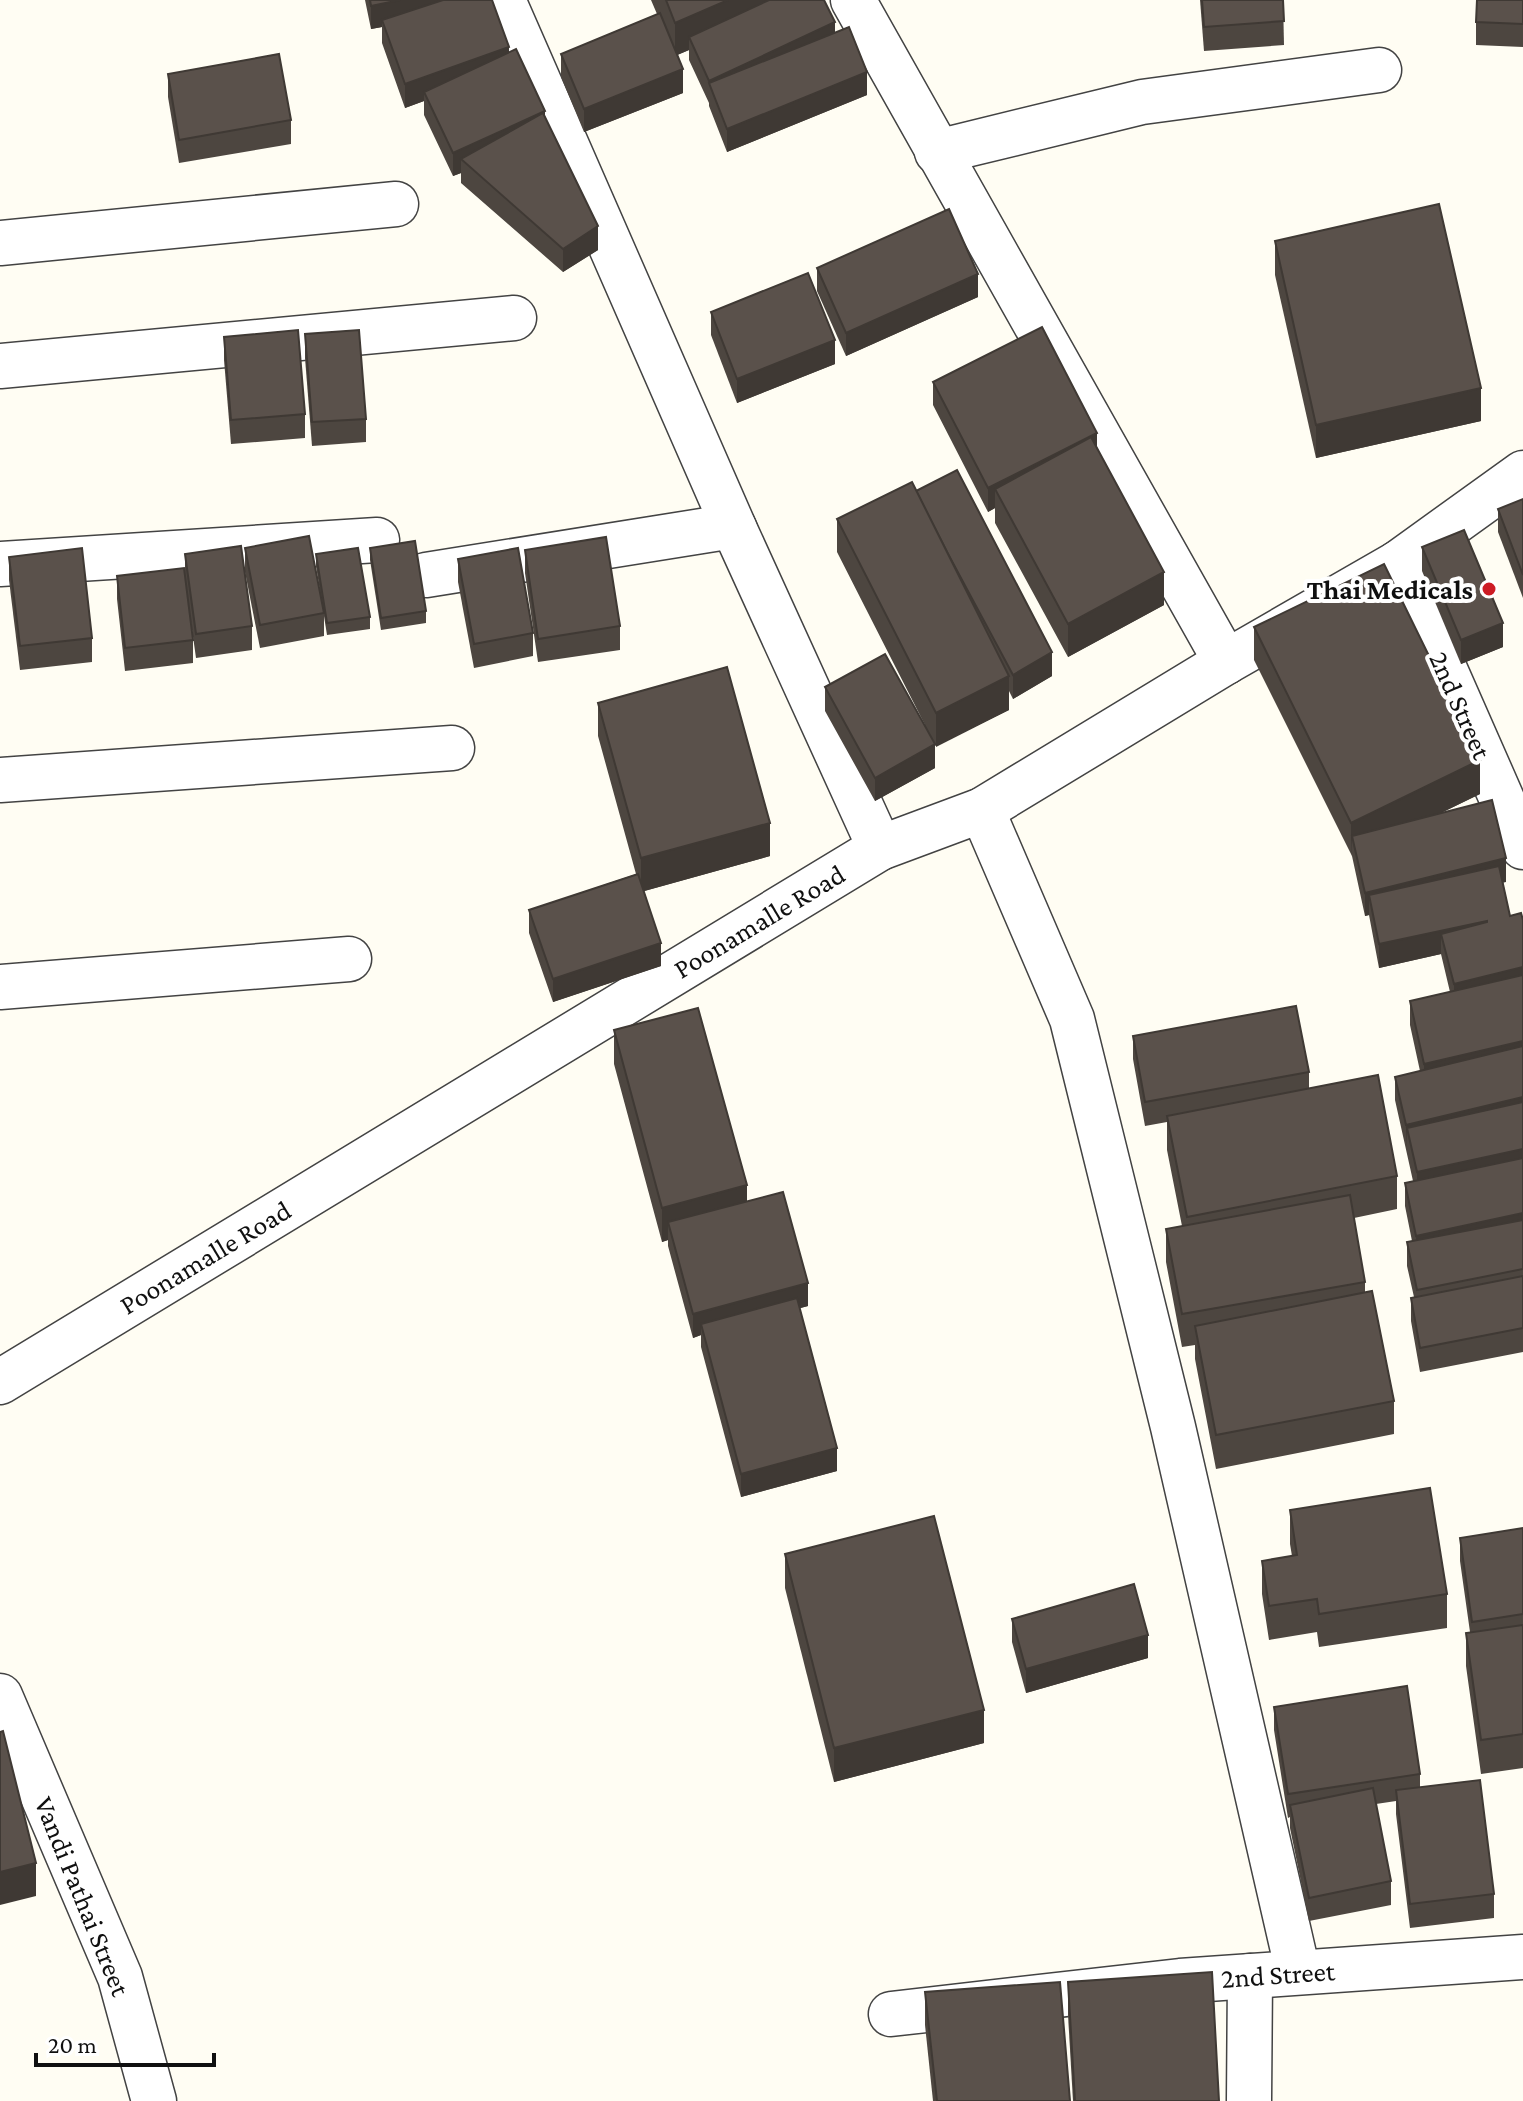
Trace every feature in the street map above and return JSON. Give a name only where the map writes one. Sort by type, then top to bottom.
[{"type":"street","points":[[503,0],[735,530],[880,848]]},
{"type":"street","points":[[853,0],[1226,662]]},
{"type":"street","points":[[937,152],[1142,102],[1379,70]]},
{"type":"street","points":[[0,243],[396,204]]},
{"type":"street","points":[[0,366],[514,318]]},
{"type":"street","name":"Poonamalle Road","points":[[0,1382],[880,848],[982,810],[1226,662],[1398,563],[1523,473]]},
{"type":"street","points":[[426,575],[733,526],[735,530]]},
{"type":"street","points":[[0,564],[377,540]]},
{"type":"street","name":"2nd Street","points":[[1398,563],[1523,847]]},
{"type":"street","points":[[0,780],[452,748]]},
{"type":"street","points":[[982,810],[1072,1019],[1173,1427],[1298,1972]]},
{"type":"street","points":[[0,987],[349,959]]},
{"type":"street","name":"Vandi Pathai Street","points":[[0,1696],[15,1773],[120,1977],[154,2101]]},
{"type":"street","name":"2nd Street","points":[[891,2014],[1180,1981],[1523,1957]]},
{"type":"street","points":[[1249,2101],[1250,1976]]},
{"type":"building","points":[[370,0],[400,0],[371,6]]},
{"type":"building","points":[[443,0],[492,0],[509,47],[405,84],[382,20]]},
{"type":"building","points":[[666,0],[728,0],[675,23]]},
{"type":"building","points":[[769,0],[824,0],[835,22],[709,81],[689,37]]},
{"type":"building","points":[[1202,0],[1283,0],[1284,21],[1204,27]]},
{"type":"building","points":[[1477,0],[1523,0],[1523,24],[1476,22]]},
{"type":"building","points":[[660,13],[683,69],[584,109],[561,54]]},
{"type":"building","points":[[849,27],[867,72],[727,129],[709,83]]},
{"type":"building","points":[[516,49],[545,111],[453,153],[424,92]]},
{"type":"building","points":[[279,54],[291,120],[179,140],[168,74]]},
{"type":"building","points":[[543,113],[598,226],[563,249],[461,159]]},
{"type":"building","points":[[1439,204],[1481,388],[1316,425],[1275,241]]},
{"type":"building","points":[[949,209],[978,274],[846,333],[817,268]]},
{"type":"building","points":[[808,273],[835,340],[737,379],[711,312]]},
{"type":"building","points":[[1042,327],[1097,433],[988,488],[933,382]]},
{"type":"building","points":[[298,330],[305,414],[231,420],[224,337]]},
{"type":"building","points":[[359,330],[366,419],[312,422],[305,334]]},
{"type":"building","points":[[1091,437],[1164,572],[1068,624],[995,489]]},
{"type":"building","points":[[957,470],[1052,652],[1013,675],[916,491]]},
{"type":"building","points":[[912,482],[1009,676],[936,713],[837,519]]},
{"type":"building","points":[[1523,499],[1523,575],[1498,509]]},
{"type":"building","points":[[1464,530],[1503,623],[1461,640],[1422,547]]},
{"type":"building","points":[[309,536],[324,613],[260,625],[245,548]]},
{"type":"building","points":[[606,537],[620,626],[538,639],[525,550]]},
{"type":"building","points":[[415,541],[426,611],[381,618],[370,548]]},
{"type":"building","points":[[241,546],[252,626],[196,634],[185,554]]},
{"type":"building","points":[[82,548],[92,638],[20,646],[9,557]]},
{"type":"building","points":[[358,548],[370,617],[327,623],[316,554]]},
{"type":"building","points":[[518,548],[533,633],[474,644],[458,559]]},
{"type":"building","points":[[1384,564],[1480,760],[1351,823],[1254,627]]},
{"type":"building","points":[[184,568],[193,640],[125,648],[117,576]]},
{"type":"building","points":[[885,654],[935,744],[875,778],[825,687]]},
{"type":"building","points":[[727,667],[770,823],[641,858],[598,703]]},
{"type":"building","points":[[1492,800],[1506,858],[1365,893],[1352,836]]},
{"type":"building","points":[[1499,866],[1510,916],[1521,913],[1523,920],[1523,967],[1454,984],[1441,934],[1487,921],[1379,944],[1369,895]]},
{"type":"building","points":[[638,874],[661,943],[553,979],[529,910]]},
{"type":"building","points":[[1523,975],[1523,1041],[1424,1064],[1410,1001]]},
{"type":"building","points":[[1296,1006],[1309,1072],[1145,1102],[1133,1036]]},
{"type":"building","points":[[698,1008],[747,1185],[662,1208],[614,1030]]},
{"type":"building","points":[[1523,1046],[1523,1097],[1406,1125],[1395,1077]]},
{"type":"building","points":[[1378,1075],[1397,1176],[1187,1217],[1167,1116]]},
{"type":"building","points":[[1523,1102],[1523,1149],[1417,1172],[1407,1128]]},
{"type":"building","points":[[1523,1158],[1523,1213],[1416,1236],[1405,1183]]},
{"type":"building","points":[[783,1192],[808,1283],[693,1314],[668,1222]]},
{"type":"building","points":[[1350,1195],[1365,1282],[1182,1314],[1166,1229]]},
{"type":"building","points":[[1523,1220],[1523,1269],[1417,1290],[1407,1242]]},
{"type":"building","points":[[1523,1276],[1523,1328],[1420,1348],[1411,1298]]},
{"type":"building","points":[[1372,1291],[1394,1401],[1216,1435],[1195,1326]]},
{"type":"building","points":[[797,1298],[837,1448],[741,1474],[701,1324]]},
{"type":"building","points":[[1430,1488],[1447,1594],[1319,1614],[1317,1599],[1269,1606],[1262,1561],[1297,1555],[1290,1510]]},
{"type":"building","points":[[934,1516],[984,1710],[834,1748],[785,1554]]},
{"type":"building","points":[[1523,1528],[1523,1614],[1472,1622],[1460,1538]]},
{"type":"building","points":[[1134,1584],[1148,1635],[1026,1669],[1012,1619]]},
{"type":"building","points":[[1523,1625],[1523,1734],[1481,1740],[1466,1633]]},
{"type":"building","points":[[1407,1686],[1420,1774],[1288,1794],[1274,1707]]},
{"type":"building","points":[[3,1731],[36,1863],[0,1872],[0,1732]]},
{"type":"building","points":[[1480,1780],[1494,1894],[1410,1904],[1396,1790]]},
{"type":"building","points":[[1373,1788],[1391,1881],[1309,1898],[1290,1805]]},
{"type":"building","points":[[1212,1972],[1219,2101],[1075,2101],[1068,1982]]},
{"type":"building","points":[[1060,1982],[1070,2101],[937,2101],[925,1992]]},
{"type":"place","name":"Thai Medicals","points":[[1489,589]]}]
